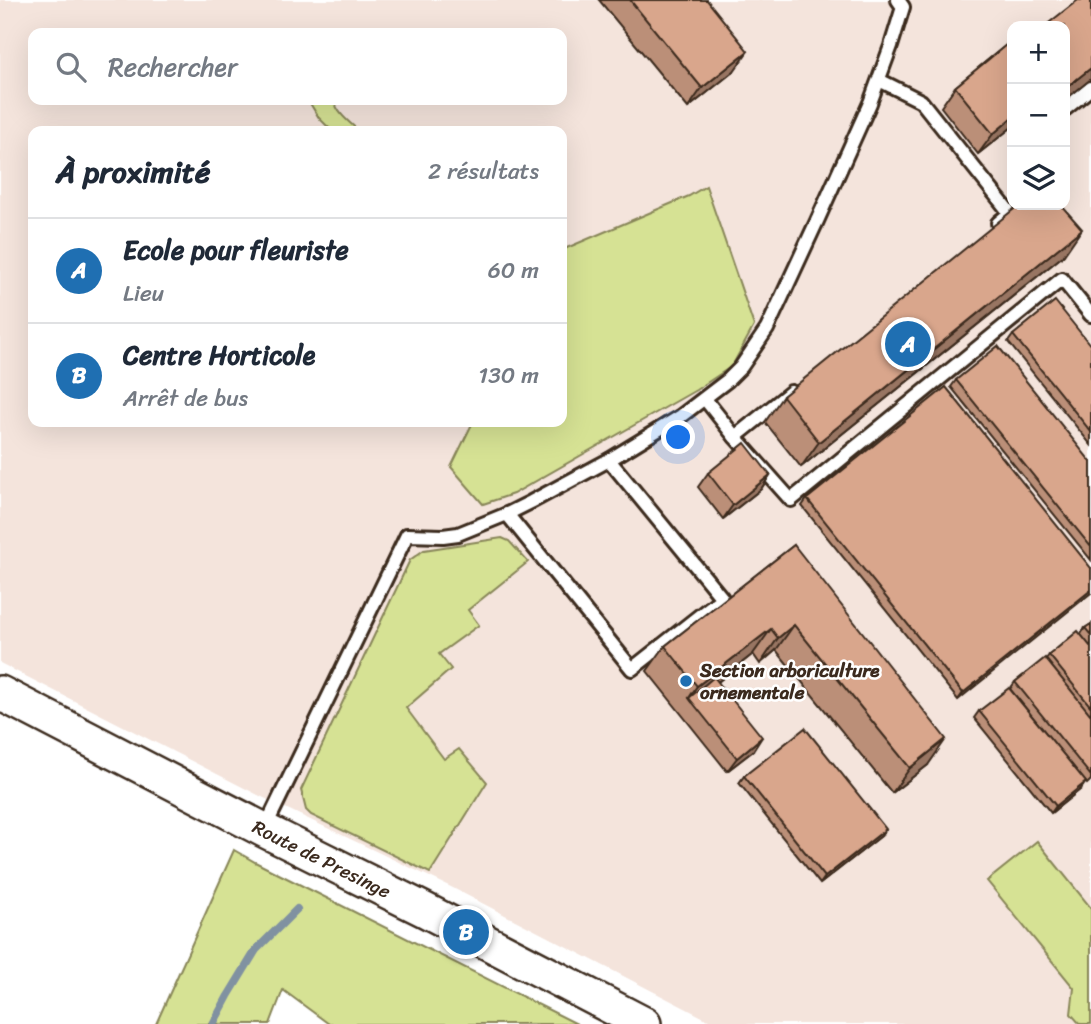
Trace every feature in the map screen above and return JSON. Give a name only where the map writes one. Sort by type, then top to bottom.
[{"type":"street","name":"Route de Presinge","points":[[0,694],[644,1024]]},
{"type":"lane","points":[[264,830],[407,535],[458,534],[507,514],[609,460],[681,416],[741,367],[767,329],[870,103],[891,46],[902,2]]},
{"type":"lane","points":[[879,80],[921,101],[1010,213],[989,231]]},
{"type":"lane","points":[[1070,104],[1091,88]]},
{"type":"lane","points":[[705,399],[790,500],[1062,279],[1091,315]]},
{"type":"lane","points":[[735,437],[796,387]]},
{"type":"lane","points":[[507,514],[632,669],[722,598],[609,460]]},
{"type":"shaded area","points":[[0,0],[1091,0],[1091,1024],[716,1024],[451,887],[258,795],[0,663]]},
{"type":"green space","points":[[311,105],[335,105],[354,126],[327,126]]},
{"type":"green space","points":[[706,186],[754,326],[732,366],[696,390],[513,494],[483,504],[451,467],[471,427],[567,427],[567,248],[689,196]]},
{"type":"green space","points":[[502,538],[509,541],[528,562],[468,610],[479,625],[439,654],[451,669],[406,708],[444,759],[459,749],[487,782],[430,873],[311,815],[306,810],[301,790],[410,560],[424,550]]},
{"type":"green space","points":[[1037,841],[1091,908],[1091,1024],[1080,1024],[1071,1014],[1074,988],[987,881]]},
{"type":"green space","points":[[234,850],[577,1024],[329,1024],[283,990],[270,1024],[156,1024]]},
{"type":"building","points":[[630,0],[707,0],[748,51],[702,88]]},
{"type":"building","points":[[1078,0],[1091,0],[1091,68],[1070,85],[1070,21],[1051,21]]},
{"type":"building","points":[[1007,44],[1007,122],[993,134],[955,87]]},
{"type":"building","points":[[1013,210],[1065,210],[1082,229],[819,442],[783,396]]},
{"type":"building","points":[[1055,301],[1091,346],[1091,432],[1013,335]]},
{"type":"building","points":[[998,346],[1091,462],[1091,547],[956,380]]},
{"type":"building","points":[[946,387],[1091,568],[1091,590],[963,693],[807,499]]},
{"type":"building","points":[[745,443],[770,475],[733,505],[708,473]]},
{"type":"building","points":[[794,545],[946,739],[910,768],[794,625],[778,638],[771,629],[697,686],[665,646]]},
{"type":"building","points":[[1091,624],[1091,635],[1085,628]]},
{"type":"building","points":[[1078,631],[1091,647],[1091,707],[1049,655]]},
{"type":"building","points":[[1045,658],[1091,715],[1091,776],[1015,682]]},
{"type":"building","points":[[714,677],[762,737],[737,758],[689,698]]},
{"type":"building","points":[[1009,688],[1086,782],[1056,806],[979,711]]},
{"type":"building","points":[[805,728],[886,829],[825,877],[744,776]]},
{"type":"waterway","points":[[213,1024],[256,950],[297,909]]},
{"type":"place","name":"Ecole pour fleuriste","points":[[908,344]]},
{"type":"place","name":"Section arboriculture ornementale","points":[[686,681]]},
{"type":"place","name":"Centre Horticole","points":[[466,932]]}]
